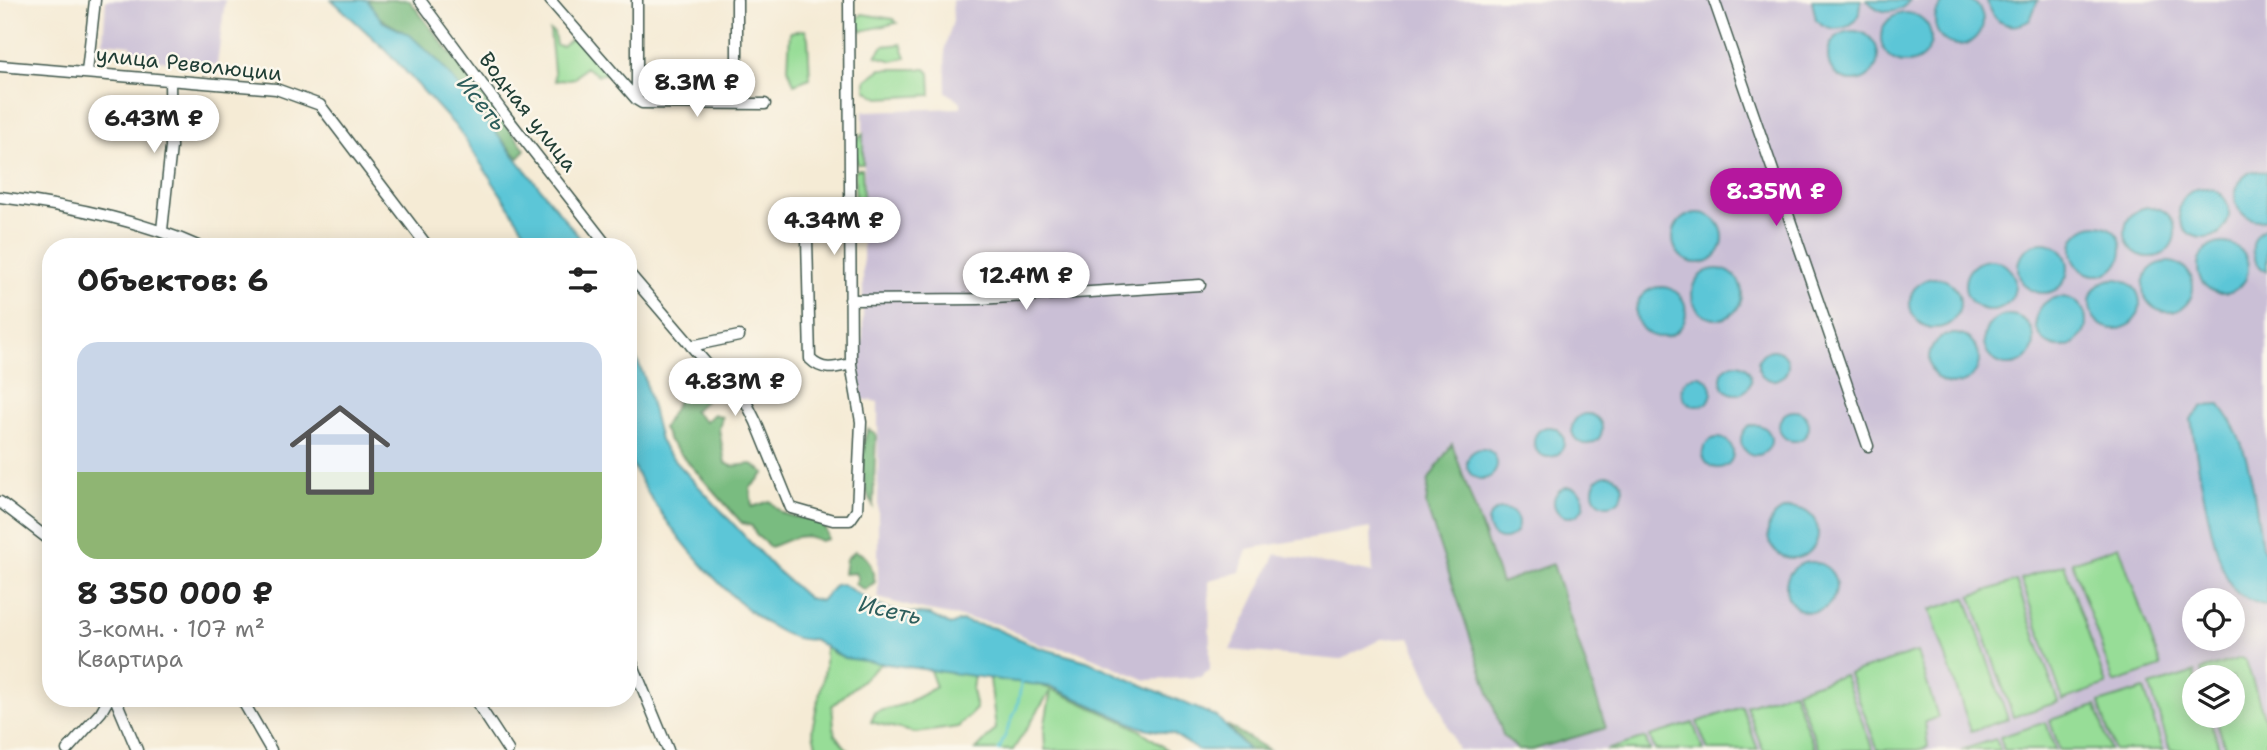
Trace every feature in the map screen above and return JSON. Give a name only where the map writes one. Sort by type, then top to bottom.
[{"type":"street","points":[[87,72],[95,0]]},
{"type":"street","name":"Водная улица","points":[[420,0],[601,238]]},
{"type":"street","points":[[550,0],[642,103],[765,104]]},
{"type":"street","points":[[637,0],[637,100]]},
{"type":"street","points":[[737,0],[737,104]]},
{"type":"street","points":[[637,283],[711,369],[728,375],[738,386],[756,422],[791,508],[833,520],[850,520],[857,510],[862,422],[851,364],[849,0]]},
{"type":"street","points":[[1714,0],[1868,446]]},
{"type":"street","name":"улица Революции","points":[[0,66],[276,89],[320,105],[421,238]]},
{"type":"street","points":[[162,230],[171,147],[170,80]]},
{"type":"street","points":[[0,197],[38,202],[162,230],[180,238]]},
{"type":"street","points":[[807,239],[810,359],[818,367],[833,369],[851,364]]},
{"type":"street","points":[[850,300],[979,299],[1200,285]]},
{"type":"street","points":[[691,346],[739,336]]},
{"type":"street","points":[[0,502],[42,534]]},
{"type":"street","points":[[637,675],[668,750]]},
{"type":"street","points":[[67,750],[104,707]]},
{"type":"street","points":[[119,707],[137,750]]},
{"type":"street","points":[[246,707],[271,750]]},
{"type":"street","points":[[480,707],[508,750]]},
{"type":"shaded area","points":[[106,0],[225,0],[217,65],[134,58],[131,45],[103,42]]},
{"type":"shaded area","points":[[952,0],[2267,0],[2267,750],[1458,750],[1410,637],[1381,639],[1340,660],[1230,650],[1276,554],[1373,573],[1371,528],[1247,549],[1240,572],[1209,580],[1210,670],[1200,677],[1146,680],[1077,651],[1041,645],[998,624],[923,610],[878,598],[878,402],[862,399],[859,367],[863,335],[863,217],[868,216],[870,207],[870,200],[864,195],[863,111],[961,108],[961,102],[946,92],[945,47],[953,21]]},
{"type":"green space","points":[[367,0],[409,0],[525,149],[519,158],[426,50],[405,32],[375,14]]},
{"type":"green space","points":[[862,14],[893,19],[897,23],[862,31],[855,21]]},
{"type":"green space","points":[[805,30],[808,38],[810,78],[794,84],[788,68],[790,32]]},
{"type":"green space","points":[[550,31],[554,33],[556,45],[562,46],[574,37],[609,73],[598,75],[585,67],[575,78],[555,81]]},
{"type":"green space","points":[[901,44],[906,57],[893,61],[876,56],[883,46]]},
{"type":"green space","points":[[881,69],[926,69],[930,73],[931,95],[879,98],[866,90],[866,80]]},
{"type":"green space","points":[[863,134],[863,164],[857,164],[854,142]]},
{"type":"green space","points":[[862,169],[863,196],[869,201],[867,211],[858,210],[855,206],[855,171]]},
{"type":"green space","points":[[696,378],[702,381],[705,401],[693,411],[705,422],[714,414],[722,417],[719,429],[725,463],[732,466],[752,464],[765,473],[750,488],[752,507],[770,501],[783,513],[822,524],[828,539],[820,541],[800,536],[770,547],[756,535],[752,526],[742,523],[669,441],[663,428],[677,403],[676,393]]},
{"type":"green space","points":[[868,429],[876,434],[873,506],[862,468]]},
{"type":"green space","points":[[1452,444],[1501,583],[1553,564],[1606,728],[1532,750],[1518,750],[1503,735],[1426,505],[1429,479]]},
{"type":"green space","points":[[2119,546],[2161,667],[2114,683],[2072,562]]},
{"type":"green space","points":[[855,551],[867,559],[873,572],[875,582],[865,590],[855,584],[858,578],[855,573],[844,574],[846,559]]},
{"type":"green space","points":[[2064,564],[2106,685],[2063,700],[2021,579]]},
{"type":"green space","points":[[2016,581],[2058,702],[2013,717],[1971,596]]},
{"type":"green space","points":[[1966,598],[2008,719],[1971,731],[1930,610]]},
{"type":"green space","points":[[825,646],[835,654],[882,663],[832,706],[835,735],[848,750],[817,750],[812,729],[825,669]]},
{"type":"green space","points":[[1917,652],[1938,717],[1925,722],[1928,747],[1918,750],[1878,750],[1849,674]]},
{"type":"green space","points":[[2241,658],[2246,661],[2267,726],[2267,750],[2226,750],[2219,728],[2245,728],[2245,665],[2218,665]]},
{"type":"green space","points":[[929,668],[974,674],[972,690],[976,709],[958,727],[916,733],[871,722],[875,712],[905,704],[936,687]]},
{"type":"green space","points":[[1844,675],[1873,750],[1819,750],[1796,690]]},
{"type":"green space","points":[[2182,676],[2182,728],[2213,728],[2220,750],[2170,750],[2150,686]]},
{"type":"green space","points":[[990,679],[1032,683],[1055,691],[1132,726],[1167,750],[1045,750],[1044,729],[1051,690],[1013,750],[976,750],[996,729]]},
{"type":"green space","points":[[2144,689],[2163,750],[2114,750],[2099,703]]},
{"type":"green space","points":[[1793,691],[1815,750],[1763,750],[1746,706]]},
{"type":"green space","points":[[2096,706],[2110,750],[2059,750],[2050,720]]},
{"type":"green space","points":[[1742,707],[1758,750],[1708,750],[1697,722]]},
{"type":"green space","points":[[2046,722],[2055,750],[2004,750],[2000,737]]},
{"type":"green space","points":[[1693,723],[1703,750],[1655,750],[1650,736]]},
{"type":"green space","points":[[1227,725],[1269,750],[1248,750]]},
{"type":"green space","points":[[1645,738],[1650,750],[1606,750]]},
{"type":"green space","points":[[1996,739],[2000,750],[1961,750]]},
{"type":"water","points":[[1949,-1],[1969,-1],[1982,12],[1982,30],[1968,44],[1950,44],[1936,30],[1936,12]]},
{"type":"water","points":[[332,0],[367,0],[383,22],[410,35],[440,63],[580,238],[529,238],[459,130],[386,50]]},
{"type":"water","points":[[1812,0],[1861,0],[1857,17],[1846,27],[1839,29],[1816,20]]},
{"type":"water","points":[[1867,0],[1910,0],[1900,9],[1889,12],[1878,9]]},
{"type":"water","points":[[2038,0],[2030,20],[2016,25],[1997,20],[1987,1]]},
{"type":"water","points":[[1906,13],[1924,20],[1931,38],[1924,56],[1906,63],[1888,56],[1881,38],[1888,20]]},
{"type":"water","points":[[1853,31],[1871,38],[1878,56],[1871,74],[1853,81],[1835,74],[1828,56],[1835,38]]},
{"type":"water","points":[[2253,171],[2267,172],[2267,219],[2247,217],[2236,203],[2238,185]]},
{"type":"water","points":[[2204,188],[2222,195],[2229,213],[2222,231],[2204,238],[2186,231],[2179,213],[2186,195]]},
{"type":"water","points":[[2150,207],[2168,214],[2175,232],[2168,250],[2150,257],[2132,250],[2125,232],[2132,214]]},
{"type":"water","points":[[1698,213],[1716,220],[1723,238],[1716,256],[1698,263],[1680,256],[1673,238],[1680,220]]},
{"type":"water","points":[[2097,225],[2115,232],[2122,250],[2115,268],[2097,275],[2079,268],[2072,250],[2079,232]]},
{"type":"water","points":[[2267,227],[2267,272],[2256,261],[2253,249],[2256,237]]},
{"type":"water","points":[[2043,243],[2061,250],[2068,268],[2061,286],[2043,293],[2025,286],[2018,268],[2025,250]]},
{"type":"water","points":[[2223,243],[2241,250],[2248,268],[2241,286],[2223,293],[2205,286],[2198,268],[2205,250]]},
{"type":"water","points":[[1990,260],[2008,267],[2015,285],[2008,303],[1990,310],[1972,303],[1965,285],[1972,267]]},
{"type":"water","points":[[2168,262],[2186,269],[2193,287],[2186,305],[2168,312],[2150,305],[2143,287],[2150,269]]},
{"type":"water","points":[[1717,269],[1735,276],[1742,294],[1735,312],[1717,319],[1699,312],[1692,294],[1699,276]]},
{"type":"water","points":[[1935,278],[1953,285],[1960,303],[1953,321],[1935,328],[1917,321],[1910,303],[1917,285]]},
{"type":"water","points":[[2115,279],[2133,286],[2140,304],[2133,322],[2115,329],[2097,322],[2090,304],[2097,286]]},
{"type":"water","points":[[1661,287],[1679,294],[1686,312],[1679,330],[1661,337],[1643,330],[1636,312],[1643,294]]},
{"type":"water","points":[[2061,297],[2079,304],[2086,322],[2079,340],[2061,347],[2043,340],[2036,322],[2043,304]]},
{"type":"water","points":[[2009,315],[2027,322],[2034,340],[2027,358],[2009,365],[1991,358],[1984,340],[1991,322]]},
{"type":"water","points":[[1954,334],[1972,341],[1979,359],[1972,377],[1954,384],[1936,377],[1929,359],[1936,341]]},
{"type":"water","points":[[1773,350],[1783,355],[1788,365],[1783,375],[1773,380],[1763,375],[1758,365],[1763,355]]},
{"type":"water","name":"Исеть","points":[[637,360],[644,376],[660,440],[666,451],[774,568],[808,598],[821,601],[835,585],[842,584],[876,605],[897,612],[930,615],[950,625],[962,621],[994,628],[1037,647],[1087,661],[1217,717],[1248,750],[1198,750],[1173,734],[1140,727],[1052,687],[844,658],[813,639],[790,636],[763,621],[734,597],[705,568],[655,504],[637,475]]},
{"type":"water","points":[[1736,364],[1746,369],[1751,379],[1746,389],[1736,394],[1726,389],[1721,379],[1726,369]]},
{"type":"water","points":[[1697,376],[1707,381],[1712,391],[1707,401],[1697,406],[1687,401],[1682,391],[1687,381]]},
{"type":"water","points":[[2220,405],[2231,421],[2245,455],[2254,491],[2262,547],[2267,555],[2267,606],[2245,598],[2245,588],[2234,588],[2221,562],[2207,511],[2191,419],[2203,406]]},
{"type":"water","points":[[1794,411],[1804,416],[1809,426],[1804,436],[1794,441],[1784,436],[1779,426],[1784,416]]},
{"type":"water","points":[[1587,414],[1597,419],[1602,429],[1597,439],[1587,444],[1577,439],[1572,429],[1577,419]]},
{"type":"water","points":[[1756,425],[1766,430],[1771,440],[1766,450],[1756,455],[1746,450],[1741,440],[1746,430]]},
{"type":"water","points":[[1549,427],[1559,432],[1564,442],[1559,452],[1549,457],[1539,452],[1534,442],[1539,432]]},
{"type":"water","points":[[1718,438],[1728,443],[1733,453],[1728,463],[1718,468],[1708,463],[1703,453],[1708,443]]},
{"type":"water","points":[[1482,449],[1492,454],[1497,464],[1492,474],[1482,479],[1472,474],[1467,464],[1472,454]]},
{"type":"water","points":[[1608,475],[1618,480],[1623,490],[1618,500],[1608,505],[1598,500],[1593,490],[1598,480]]},
{"type":"water","points":[[1569,487],[1579,492],[1584,502],[1579,512],[1569,517],[1559,512],[1554,502],[1559,492]]},
{"type":"water","points":[[1793,508],[1811,515],[1818,533],[1811,551],[1793,558],[1775,551],[1768,533],[1775,515]]},
{"type":"water","points":[[1503,509],[1513,514],[1518,524],[1513,534],[1503,539],[1493,534],[1488,524],[1493,514]]},
{"type":"water","points":[[1811,562],[1829,569],[1836,587],[1829,605],[1811,612],[1793,605],[1786,587],[1793,569]]},
{"type":"waterway","points":[[999,750],[1017,707],[1022,681]]}]
